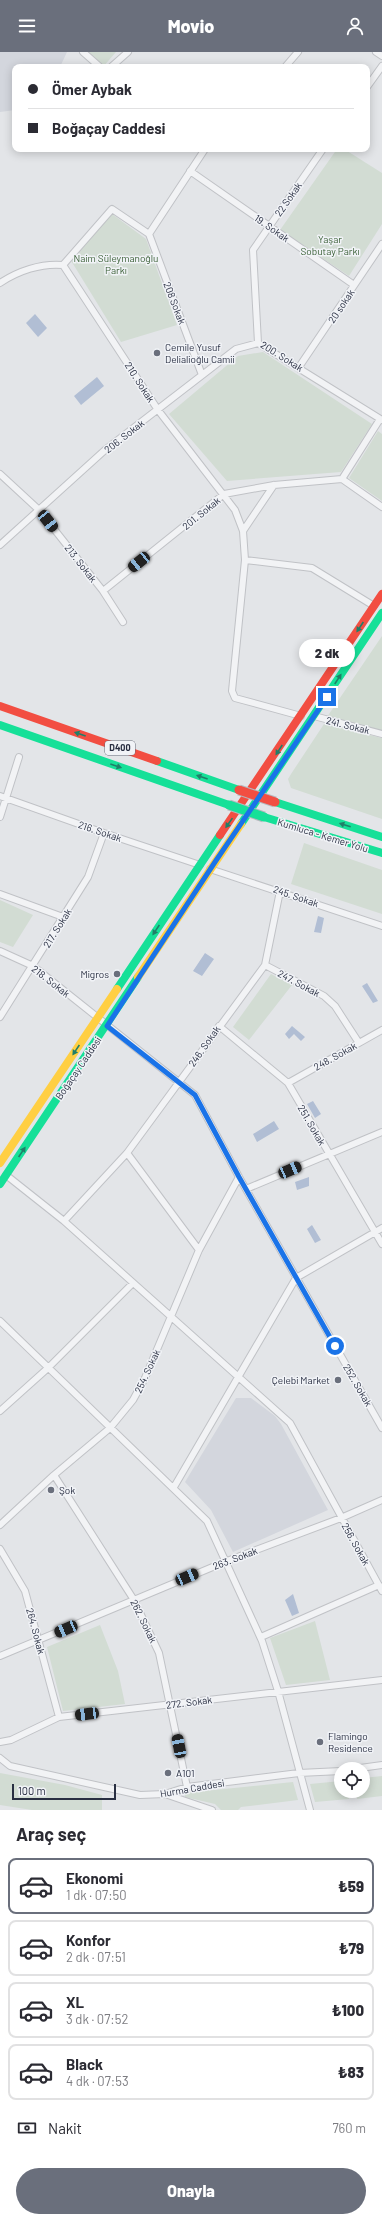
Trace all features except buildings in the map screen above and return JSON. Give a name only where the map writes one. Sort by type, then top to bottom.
[{"type":"main road","name":"Boğaçay Caddesi","points":[[0,1163],[382,594]]},
{"type":"main road","name":"Boğaçay Caddesi","points":[[0,1184],[382,613]]},
{"type":"main road","name":"Kumluca - Kemer Yolu","points":[[0,706],[239,790],[382,837]]},
{"type":"main road","name":"Kumluca - Kemer Yolu","points":[[0,725],[264,817],[382,853]]},
{"type":"street","points":[[83,52],[97,64]]},
{"type":"street","points":[[114,64],[128,52]]},
{"type":"street","points":[[288,64],[298,52]]},
{"type":"street","points":[[376,52],[382,56]]},
{"type":"street","points":[[370,83],[382,66]]},
{"type":"street","points":[[0,283],[17,274],[47,264],[63,265],[112,209],[148,234],[203,152]]},
{"type":"street","name":"22 Sokak","points":[[253,250],[321,152]]},
{"type":"street","name":"19. Sokak","points":[[190,171],[354,285]]},
{"type":"street","name":"208 Sokak","points":[[148,234],[202,375]]},
{"type":"street","name":"20 sokak","points":[[299,367],[382,244]]},
{"type":"street","name":"200. Sokak","points":[[253,250],[258,342],[380,419]]},
{"type":"street","name":"210. Sokak","points":[[63,265],[158,410],[235,510],[243,531],[245,560],[232,691],[235,698],[301,716]]},
{"type":"street","name":"206. Sokak","points":[[0,546],[106,450],[236,348],[258,342]]},
{"type":"street","points":[[382,411],[380,419],[342,479],[382,507]]},
{"type":"street","name":"213. Sokak","points":[[0,474],[39,510],[103,591],[123,622]]},
{"type":"street","name":"201. Sokak","points":[[103,591],[224,494],[274,485],[342,479]]},
{"type":"street","points":[[243,531],[274,485]]},
{"type":"street","points":[[245,560],[312,568],[374,606]]},
{"type":"street","name":"241. Sokak","points":[[314,716],[382,734]]},
{"type":"street","points":[[0,817],[20,757]]},
{"type":"street","name":"216. Sokak","points":[[0,796],[104,833],[200,864]]},
{"type":"street","name":"217. Sokak","points":[[0,1017],[88,877],[104,833]]},
{"type":"street","name":"245. Sokak","points":[[210,869],[382,926]]},
{"type":"street","name":"246. Sokak","points":[[64,1221],[127,1153],[265,965],[280,891]]},
{"type":"street","points":[[0,894],[63,917]]},
{"type":"street","name":"218. Sokak","points":[[0,951],[33,966],[98,1018]]},
{"type":"street","name":"247. Sokak","points":[[265,965],[324,996],[335,1006],[359,1043]]},
{"type":"street","name":"252. Sokak","points":[[98,1018],[195,1095],[239,1177],[382,1428]]},
{"type":"street","name":"251. Sokak","points":[[219,1026],[288,1083],[382,1244]]},
{"type":"street","name":"248. Sokak","points":[[288,1083],[382,1030]]},
{"type":"street","points":[[246,1189],[382,1132]]},
{"type":"street","points":[[127,1153],[199,1250]]},
{"type":"street","name":"256. Sokak","points":[[6,1175],[64,1221],[290,1423],[382,1591]]},
{"type":"street","name":"254. Sokak","points":[[0,1525],[54,1475],[110,1428],[133,1400],[145,1378],[199,1250],[239,1177]]},
{"type":"street","points":[[174,1486],[296,1278],[382,1228]]},
{"type":"street","points":[[0,1411],[48,1368],[133,1283]]},
{"type":"street","points":[[0,1321],[110,1428],[174,1486],[208,1521],[261,1637],[278,1691],[310,1810]]},
{"type":"street","name":"262. Sokak","points":[[54,1475],[134,1600],[159,1653],[171,1704],[187,1787]]},
{"type":"street","name":"263. Sokak","points":[[0,1656],[226,1560],[341,1518],[382,1500]]},
{"type":"street","name":"264. Sokak","points":[[0,1549],[25,1591],[59,1717]]},
{"type":"street","points":[[261,1637],[378,1585]]},
{"type":"street","name":"272. Sokak","points":[[0,1742],[11,1740],[59,1717],[382,1680]]},
{"type":"street","name":"Hurma Caddesi","points":[[0,1758],[10,1766],[58,1776],[107,1789],[140,1795],[165,1794],[187,1787],[299,1773],[334,1770]]},
{"type":"street","points":[[370,1767],[382,1765]]},
{"type":"street","points":[[165,1794],[212,1810]]},
{"type":"shaded area","points":[[0,52],[67,52],[61,64],[12,64],[12,110],[0,112]]},
{"type":"shaded area","points":[[236,1398],[251,1398],[275,1416],[281,1424],[328,1510],[233,1552],[211,1510],[185,1482]]},
{"type":"green space","points":[[82,52],[116,52],[106,64],[99,64]]},
{"type":"green space","name":"Yaşar Sobutay Parkı","points":[[335,152],[349,152],[382,173],[382,224],[349,276],[280,230]]},
{"type":"green space","name":"Naim Süleymanoğlu Parkı","points":[[112,214],[146,239],[177,325],[121,342],[70,259]]},
{"type":"green space","points":[[263,352],[372,424],[341,472],[227,481],[169,414],[238,356]]},
{"type":"green space","points":[[378,431],[382,434],[382,501],[349,478]]},
{"type":"green space","points":[[382,636],[382,731],[327,717]]},
{"type":"green space","points":[[324,724],[382,738],[382,819],[291,788],[288,779]]},
{"type":"green space","points":[[304,843],[382,870],[382,914],[291,884]]},
{"type":"green space","points":[[0,900],[33,915],[13,947],[0,942]]},
{"type":"green space","points":[[271,974],[292,985],[249,1040],[233,1027]]},
{"type":"green space","points":[[315,1621],[330,1680],[286,1685],[270,1638]]},
{"type":"green space","points":[[100,1625],[118,1671],[125,1704],[63,1711],[47,1647]]},
{"type":"green space","points":[[0,1773],[65,1785],[102,1795],[102,1810],[32,1810],[0,1805]]},
{"type":"green space","points":[[382,1776],[382,1796],[370,1797],[370,1777]]},
{"type":"green space","points":[[293,1782],[298,1800],[241,1807],[238,1810],[221,1810],[215,1804],[185,1797],[185,1793]]},
{"type":"green space","points":[[334,1782],[334,1798],[349,1799],[315,1802],[310,1784]]},
{"type":"water","points":[[35,314],[47,328],[38,337],[26,323]]},
{"type":"water","points":[[97,377],[104,386],[81,405],[74,396]]},
{"type":"water","points":[[318,916],[324,918],[321,933],[314,932]]},
{"type":"water","points":[[205,953],[214,959],[202,976],[193,971]]},
{"type":"water","points":[[367,983],[378,1001],[373,1003],[362,986]]},
{"type":"water","points":[[292,1026],[305,1037],[301,1041],[294,1034],[289,1039],[285,1034]]},
{"type":"water","points":[[313,1101],[321,1114],[315,1118],[307,1104]]},
{"type":"water","points":[[274,1121],[279,1129],[257,1142],[253,1134]]},
{"type":"water","points":[[309,1177],[309,1186],[297,1190],[295,1182]]},
{"type":"water","points":[[312,1225],[321,1240],[315,1243],[307,1229]]},
{"type":"water","points":[[293,1594],[299,1613],[292,1616],[285,1600]]},
{"type":"traffic: fast","points":[[241,824],[382,613]]},
{"type":"traffic: fast","points":[[0,725],[229,805]]},
{"type":"traffic: fast","points":[[157,761],[239,790]]},
{"type":"traffic: fast","points":[[275,802],[382,837]]},
{"type":"traffic: fast","points":[[229,805],[264,817]]},
{"type":"traffic: fast","points":[[264,817],[382,853]]},
{"type":"traffic: fast","points":[[117,989],[220,835]]},
{"type":"traffic: fast","points":[[0,1184],[138,977]]},
{"type":"traffic: slow","points":[[138,977],[241,824]]},
{"type":"traffic: slow","points":[[0,1163],[117,989]]},
{"type":"traffic: jam","points":[[220,835],[382,594]]},
{"type":"traffic: jam","points":[[0,706],[157,761]]},
{"type":"traffic: jam","points":[[239,790],[275,802]]},
{"type":"place","name":"Cemile Yusuf Delialioğlu Camii","points":[[157,353]]},
{"type":"place","name":"Migros","points":[[117,974]]},
{"type":"place","name":"Çelebi Market","points":[[338,1380]]},
{"type":"place","name":"Şok","points":[[51,1490]]},
{"type":"place","name":"Flamingo Residence","points":[[320,1742]]},
{"type":"place","name":"A101","points":[[168,1773]]},
{"type":"route","points":[[327,697],[215,862],[107,1026],[195,1095],[239,1177],[335,1346]]}]
